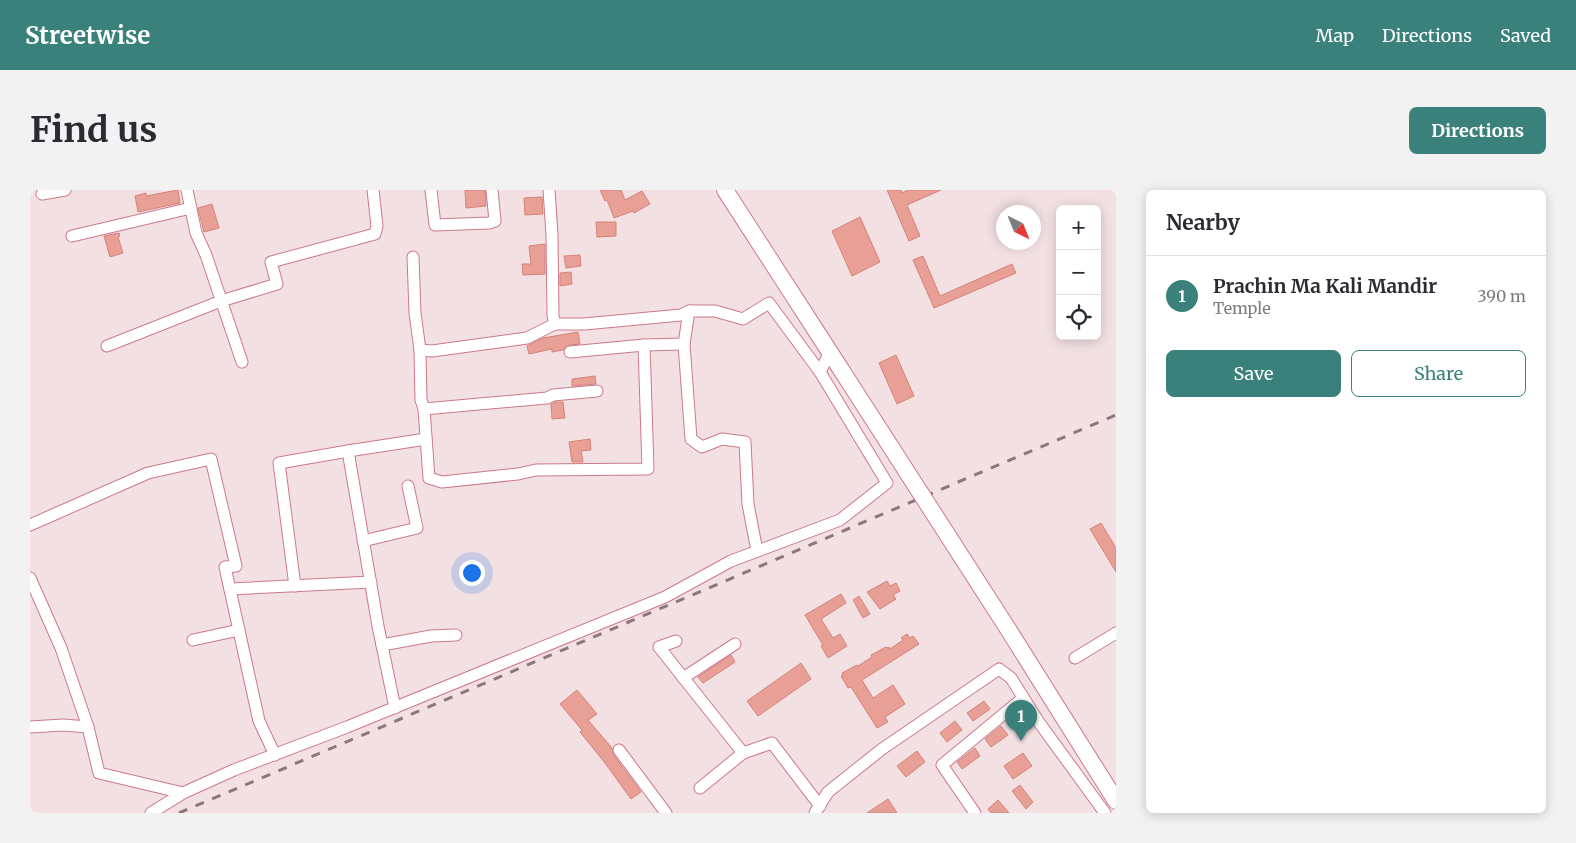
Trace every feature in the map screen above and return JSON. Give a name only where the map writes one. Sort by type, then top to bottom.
[{"type":"main road","points":[[725,190],[1116,801]]},
{"type":"street","points":[[42,194],[66,190]]},
{"type":"street","points":[[187,190],[196,233],[206,255],[242,362]]},
{"type":"street","points":[[106,346],[221,301],[277,284],[271,262],[376,234],[377,226],[373,190]]},
{"type":"street","points":[[431,190],[435,225],[489,223],[495,221],[492,190]]},
{"type":"street","points":[[548,190],[552,235],[553,316],[555,324]]},
{"type":"street","points":[[72,236],[191,208]]},
{"type":"street","points":[[413,257],[415,313],[420,350],[421,400],[424,409],[429,478],[442,482],[518,474],[536,470],[648,470],[644,345]]},
{"type":"street","points":[[151,813],[183,793],[234,770],[394,708],[665,597],[730,561],[840,520],[887,483],[820,372],[769,303],[743,319],[715,311],[689,310],[681,315],[584,324],[555,324],[527,338],[432,351],[420,350]]},
{"type":"street","points":[[689,310],[684,344],[691,439],[702,447],[722,439],[745,442],[748,504],[757,551]]},
{"type":"street","points":[[570,352],[644,345],[684,344]]},
{"type":"street","points":[[820,372],[830,352]]},
{"type":"street","points":[[424,409],[547,398],[554,395],[598,391]]},
{"type":"street","points":[[295,586],[278,463],[426,439]]},
{"type":"street","points":[[348,451],[394,708]]},
{"type":"street","points":[[30,525],[148,473],[211,459],[236,566],[224,567],[259,721],[275,755]]},
{"type":"street","points":[[363,541],[417,528],[408,486]]},
{"type":"street","points":[[30,578],[61,648],[88,727],[99,773],[183,793]]},
{"type":"street","points":[[230,590],[371,582]]},
{"type":"street","points":[[193,640],[239,630]]},
{"type":"street","points":[[1075,658],[1116,633]]},
{"type":"street","points":[[382,645],[432,636],[456,635]]},
{"type":"street","points":[[676,640],[659,647],[744,754]]},
{"type":"street","points":[[683,678],[735,644]]},
{"type":"street","points":[[700,788],[744,754],[772,743],[818,809],[828,792],[882,749],[999,669],[1010,678],[1038,721],[1105,813]]},
{"type":"street","points":[[974,813],[942,765],[1023,698]]},
{"type":"street","points":[[30,727],[63,725],[88,727]]},
{"type":"street","points":[[619,750],[666,813]]},
{"type":"building","points":[[178,190],[180,203],[138,212],[135,196],[146,193],[146,196]]},
{"type":"building","points":[[465,190],[485,190],[486,206],[466,208]]},
{"type":"building","points":[[600,190],[621,190],[625,200],[642,191],[650,204],[634,213],[633,211],[614,218],[607,200],[605,201]]},
{"type":"building","points":[[887,190],[901,190],[902,193],[908,190],[941,190],[907,205],[920,236],[909,241]]},
{"type":"building","points":[[542,197],[543,214],[525,215],[524,198]]},
{"type":"building","points":[[212,204],[219,228],[204,232],[198,208]]},
{"type":"building","points":[[860,217],[880,262],[852,276],[832,231]]},
{"type":"building","points":[[596,222],[616,222],[616,236],[597,237]]},
{"type":"building","points":[[119,233],[120,236],[118,237],[123,253],[110,257],[104,236]]},
{"type":"building","points":[[545,244],[545,274],[523,275],[522,264],[531,264],[529,246]]},
{"type":"building","points":[[580,255],[581,266],[566,268],[564,256]]},
{"type":"building","points":[[923,256],[940,296],[1012,264],[1016,273],[934,308],[913,260]]},
{"type":"building","points":[[571,272],[572,284],[560,286],[560,273]]},
{"type":"building","points":[[578,332],[580,344],[569,345],[563,350],[552,352],[552,349],[529,354],[527,346],[543,338]]},
{"type":"building","points":[[896,355],[914,396],[897,404],[879,363]]},
{"type":"building","points":[[595,376],[596,384],[572,386],[572,379]]},
{"type":"building","points":[[563,402],[565,418],[552,419],[551,404]]},
{"type":"building","points":[[590,439],[591,450],[581,451],[583,462],[572,462],[569,442]]},
{"type":"building","points":[[1101,523],[1116,548],[1116,572],[1090,529]]},
{"type":"building","points":[[887,581],[890,586],[896,583],[900,591],[893,595],[896,599],[880,609],[867,592]]},
{"type":"building","points":[[841,594],[846,603],[821,619],[833,638],[840,634],[847,646],[828,658],[821,646],[823,645],[805,615]]},
{"type":"building","points":[[859,596],[870,614],[863,618],[853,600]]},
{"type":"building","points":[[907,634],[910,638],[913,636],[919,644],[862,680],[873,698],[893,685],[905,704],[885,717],[888,722],[877,728],[851,687],[848,688],[841,676],[843,675],[842,673],[872,657],[871,655],[886,647],[890,649],[903,640],[901,638]]},
{"type":"building","points":[[731,655],[735,662],[703,683],[698,677]]},
{"type":"building","points":[[801,663],[811,679],[758,716],[747,701]]},
{"type":"building","points":[[577,690],[597,714],[588,720],[612,748],[613,754],[641,792],[631,799],[580,732],[582,730],[560,704]]},
{"type":"building","points":[[984,701],[990,709],[973,721],[967,713]]},
{"type":"building","points":[[955,721],[962,730],[947,742],[940,733]]},
{"type":"building","points":[[1001,726],[1008,735],[991,747],[985,739]]},
{"type":"building","points":[[975,748],[980,756],[962,769],[957,762]]},
{"type":"building","points":[[917,751],[925,762],[906,777],[897,766]]},
{"type":"building","points":[[1023,753],[1032,766],[1013,779],[1004,766]]},
{"type":"building","points":[[1020,785],[1033,802],[1026,809],[1012,791]]},
{"type":"building","points":[[888,799],[897,813],[867,813]]},
{"type":"building","points":[[998,800],[1009,813],[991,813],[988,809]]},
{"type":"railway","points":[[179,813],[1116,415]]},
{"type":"place","name":"Prachin Ma Kali Mandir","points":[[1021,741]]}]
